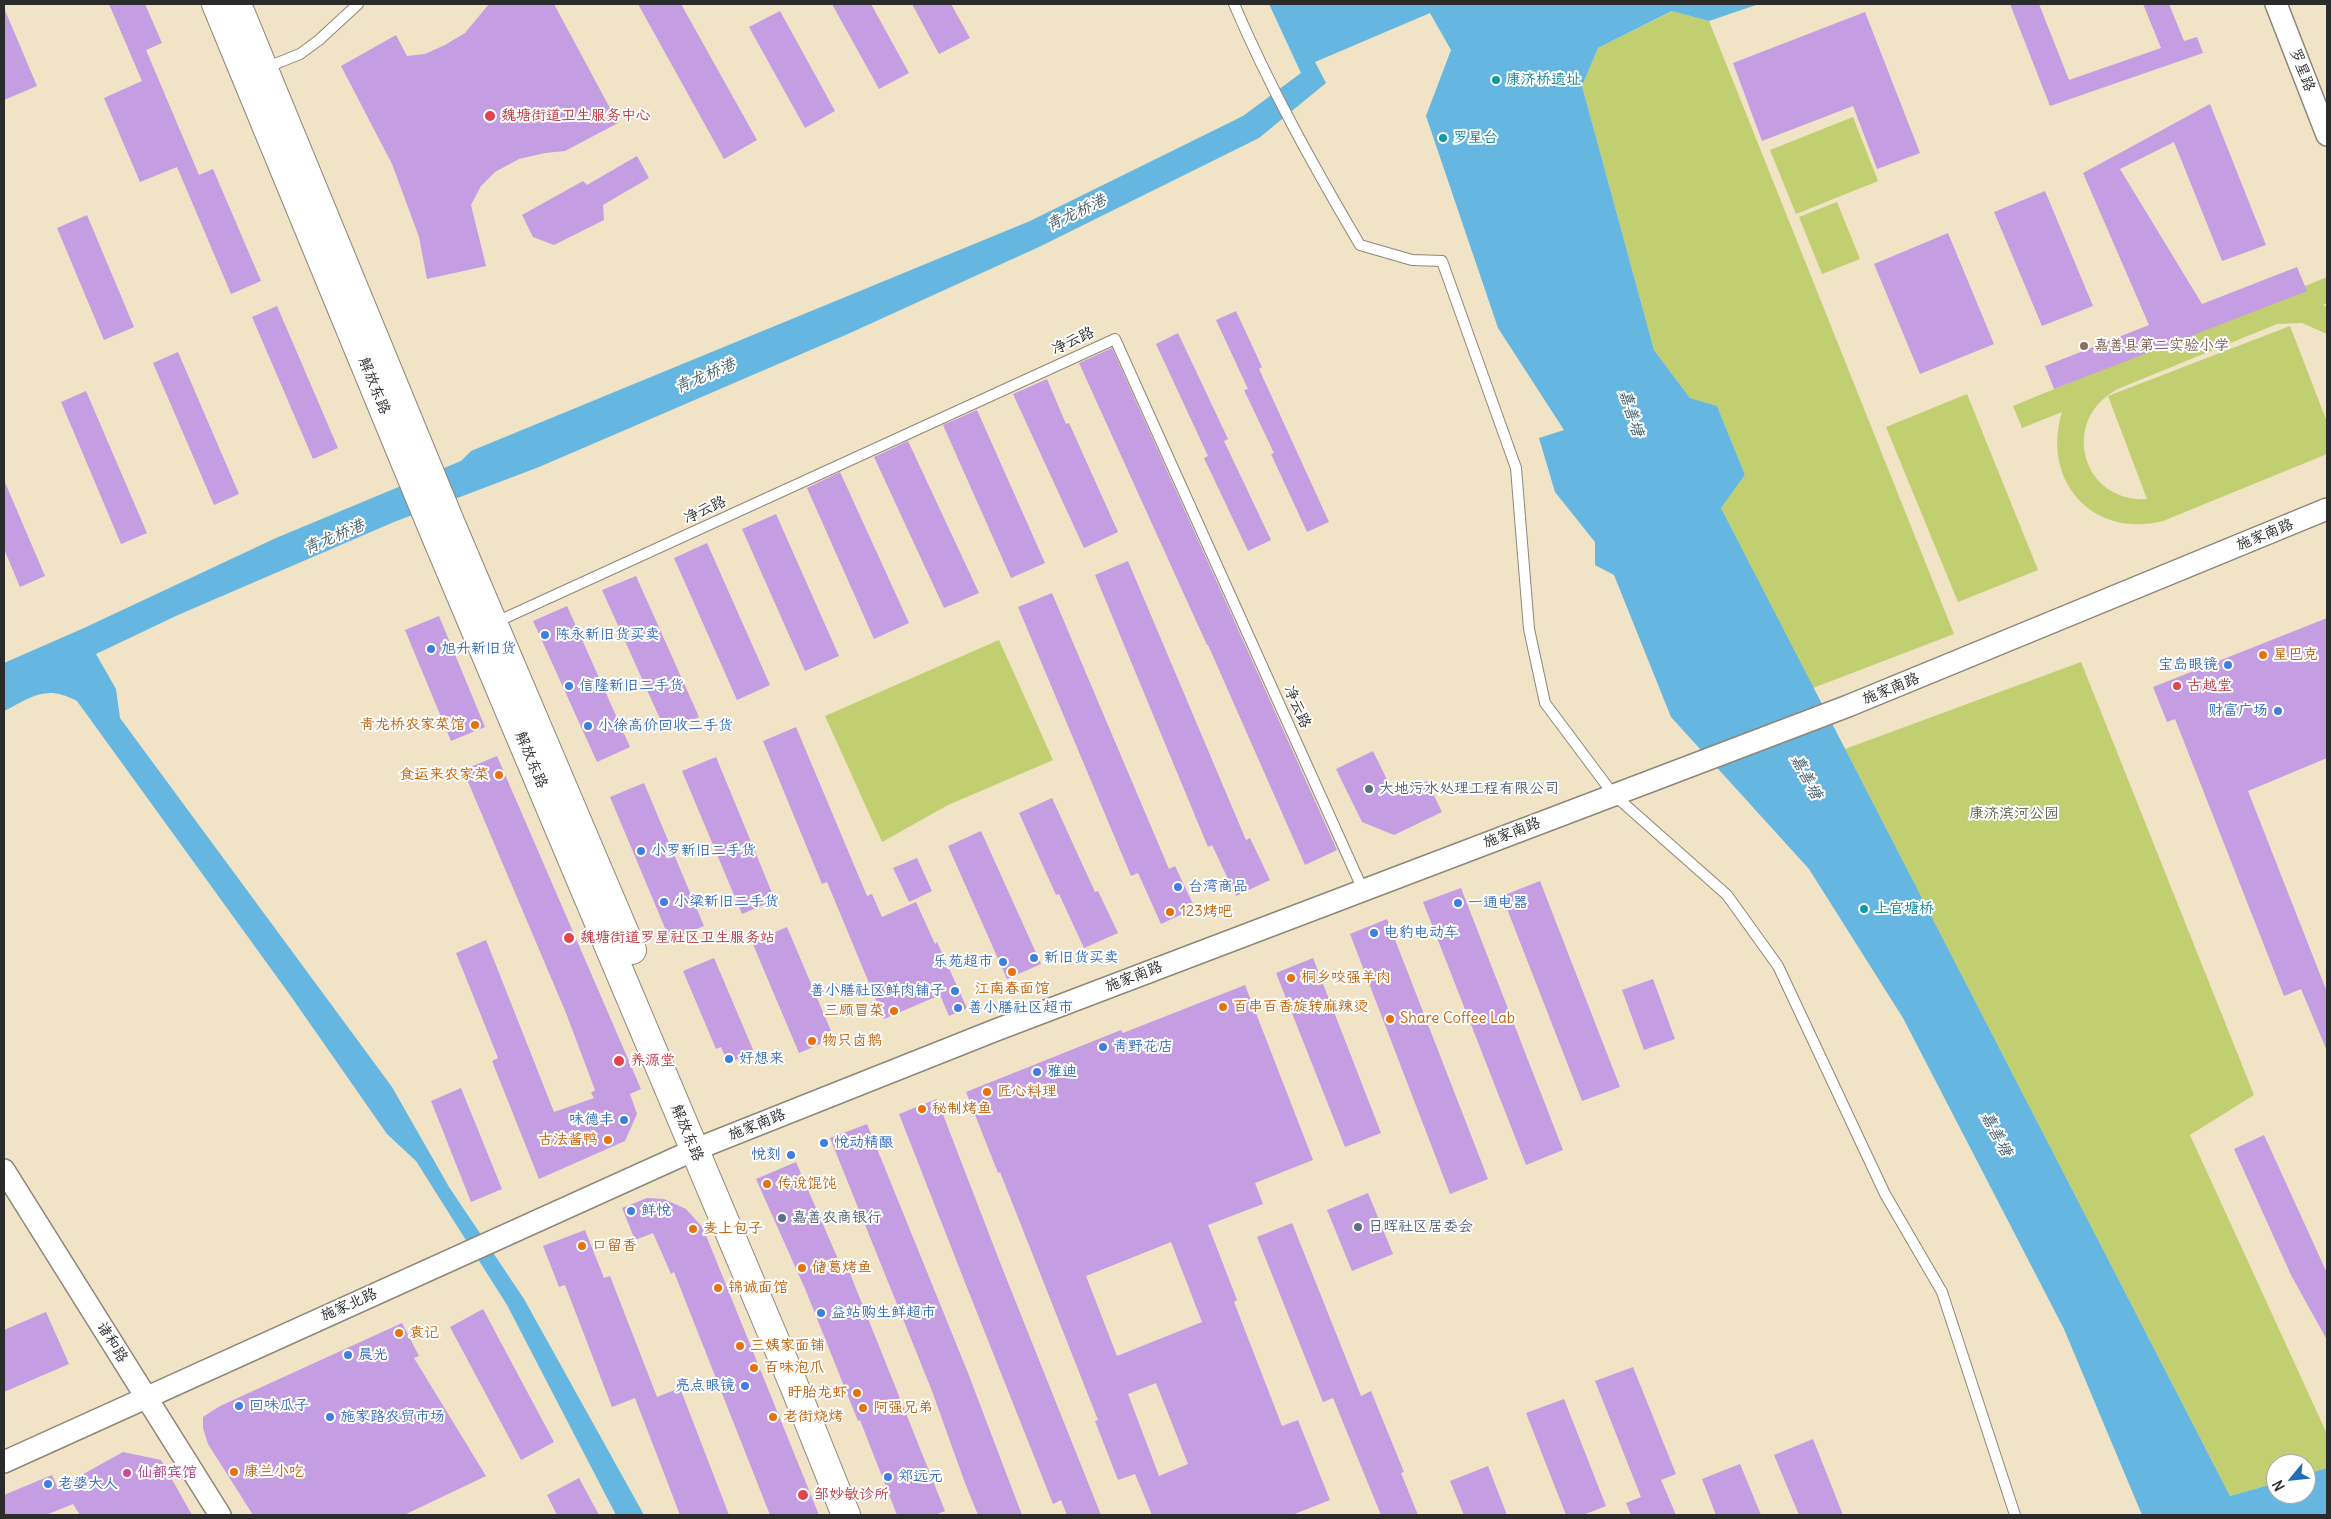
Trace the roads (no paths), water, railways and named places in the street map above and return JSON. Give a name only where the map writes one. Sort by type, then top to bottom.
[{"type":"main road","name":"解放东路","points":[[216,4],[254,72],[702,1147],[814,1386],[866,1515]]},
{"type":"main road","name":"解放东路","points":[[237,4],[254,72]]},
{"type":"main road","name":"解放东路","points":[[443,528],[494,623],[604,883],[702,1147],[846,1515]]},
{"type":"street","name":"罗星路","points":[[2276,4],[2327,136]]},
{"type":"street","name":"施家南路","points":[[702,1147],[996,1030],[1848,706],[2327,509]]},
{"type":"street","name":"施家北路","points":[[4,1462],[702,1147]]},
{"type":"street","name":"诸和路","points":[[4,1170],[220,1515]]},
{"type":"lane","points":[[254,72],[300,54],[319,40],[358,4]]},
{"type":"lane","points":[[1234,4],[1262,69],[1310,160],[1360,245],[1412,260],[1442,261],[1516,468],[1529,629],[1545,703],[1613,794],[1727,895],[1778,966],[1885,1194],[1942,1292],[2015,1515]]},
{"type":"lane","name":"净云路","points":[[494,623],[1115,338],[1363,890]]},
{"type":"water","points":[[1269,4],[1759,4],[1709,21],[1672,11],[1598,48],[1582,86],[1654,350],[1690,398],[1717,406],[1745,475],[1721,508],[2230,1496],[2266,1486],[2266,1504],[2316,1504],[2316,1471],[2327,1468],[2327,1515],[2142,1515],[2064,1329],[1903,1018],[1809,869],[1671,717],[1614,575],[1595,565],[1595,542],[1555,492],[1539,438],[1564,430],[1498,328],[1426,116],[1451,50],[1430,13],[1315,62],[1326,83],[1259,138],[1041,246],[850,333],[539,467],[394,522],[178,615],[96,654],[116,689],[120,718],[392,1087],[449,1187],[524,1299],[644,1515],[616,1515],[507,1305],[416,1161],[387,1134],[290,995],[77,701],[56,693],[39,694],[4,711],[4,663],[84,628],[276,538],[461,461],[471,451],[1030,221],[1243,116],[1301,73]]},
{"type":"place","name":"康济桥遗址","points":[[1496,80]]},
{"type":"place","name":"魏塘街道卫生服务中心","points":[[490,116]]},
{"type":"place","name":"罗星台","points":[[1443,138]]},
{"type":"place","name":"嘉善县第二实验小学","points":[[2084,346]]},
{"type":"place","name":"陈永新旧货买卖","points":[[545,635]]},
{"type":"place","name":"旭升新旧货","points":[[431,649]]},
{"type":"place","name":"星巴克","points":[[2263,655]]},
{"type":"place","name":"宝岛眼镜","points":[[2228,665]]},
{"type":"place","name":"信隆新旧二手货","points":[[569,686]]},
{"type":"place","name":"古越堂","points":[[2177,686]]},
{"type":"place","name":"财富广场","points":[[2278,711]]},
{"type":"place","name":"青龙桥农家菜馆","points":[[475,725]]},
{"type":"place","name":"小徐高价回收二手货","points":[[588,726]]},
{"type":"place","name":"食运来农家菜","points":[[499,775]]},
{"type":"place","name":"大地污水处理工程有限公司","points":[[1369,789]]},
{"type":"place","name":"小罗新旧二手货","points":[[641,851]]},
{"type":"place","name":"台湾商品","points":[[1178,887]]},
{"type":"place","name":"小梁新旧二手货","points":[[664,902]]},
{"type":"place","name":"一通电器","points":[[1458,903]]},
{"type":"place","name":"上官塘桥","points":[[1864,909]]},
{"type":"place","name":"123烤吧","points":[[1170,912]]},
{"type":"place","name":"电豹电动车","points":[[1374,933]]},
{"type":"place","name":"魏塘街道罗星社区卫生服务站","points":[[569,938]]},
{"type":"place","name":"新旧货买卖","points":[[1034,958]]},
{"type":"place","name":"乐苑超市","points":[[1003,962]]},
{"type":"place","name":"江南春面馆","points":[[1012,972]]},
{"type":"place","name":"桐乡咬强羊肉","points":[[1291,978]]},
{"type":"place","name":"善小膳社区鲜肉铺子","points":[[955,991]]},
{"type":"place","name":"百串百香旋转麻辣烫","points":[[1223,1007]]},
{"type":"place","name":"善小膳社区超市","points":[[958,1008]]},
{"type":"place","name":"三顾冒菜","points":[[894,1011]]},
{"type":"place","name":"Share Coffee Lab","points":[[1390,1019]]},
{"type":"place","name":"物只卤鹅","points":[[812,1041]]},
{"type":"place","name":"青野花店","points":[[1103,1047]]},
{"type":"place","name":"好想来","points":[[729,1059]]},
{"type":"place","name":"养源堂","points":[[619,1061]]},
{"type":"place","name":"雅迪","points":[[1037,1072]]},
{"type":"place","name":"匠心料理","points":[[987,1092]]},
{"type":"place","name":"秘制烤鱼","points":[[922,1109]]},
{"type":"place","name":"味德丰","points":[[624,1120]]},
{"type":"place","name":"古法酱鸭","points":[[608,1140]]},
{"type":"place","name":"悦动精酿","points":[[824,1143]]},
{"type":"place","name":"悦刻","points":[[791,1155]]},
{"type":"place","name":"传说馄饨","points":[[767,1184]]},
{"type":"place","name":"鲜悦","points":[[631,1211]]},
{"type":"place","name":"嘉善农商银行","points":[[782,1218]]},
{"type":"place","name":"日晖社区居委会","points":[[1358,1227]]},
{"type":"place","name":"麦上包子","points":[[693,1229]]},
{"type":"place","name":"口留香","points":[[582,1246]]},
{"type":"place","name":"储葛烤鱼","points":[[802,1268]]},
{"type":"place","name":"锦诚面馆","points":[[718,1288]]},
{"type":"place","name":"益站购生鲜超市","points":[[821,1313]]},
{"type":"place","name":"袁记","points":[[399,1333]]},
{"type":"place","name":"三姨家面铺","points":[[740,1346]]},
{"type":"place","name":"晨光","points":[[348,1355]]},
{"type":"place","name":"百味泡爪","points":[[754,1368]]},
{"type":"place","name":"亮点眼镜","points":[[745,1386]]},
{"type":"place","name":"盱胎龙虾","points":[[857,1393]]},
{"type":"place","name":"回味瓜子","points":[[239,1406]]},
{"type":"place","name":"阿强兄弟","points":[[863,1408]]},
{"type":"place","name":"施家路农贸市场","points":[[330,1417]]},
{"type":"place","name":"老街烧烤","points":[[773,1417]]},
{"type":"place","name":"康兰小吃","points":[[234,1472]]},
{"type":"place","name":"仙都宾馆","points":[[127,1473]]},
{"type":"place","name":"郑远元","points":[[888,1477]]},
{"type":"place","name":"老婆大人","points":[[48,1484]]},
{"type":"place","name":"邹妙敏诊所","points":[[803,1495]]},
{"type":"water label","name":"青龙桥港","points":[[1076,213]]},
{"type":"water label","name":"青龙桥港","points":[[705,376]]},
{"type":"water label","name":"嘉善塘","points":[[1631,413]]},
{"type":"water label","name":"青龙桥港","points":[[334,537]]},
{"type":"water label","name":"嘉善塘","points":[[1806,777]]},
{"type":"water label","name":"嘉善塘","points":[[1996,1134]]},
{"type":"park label","name":"康济滨河公园","points":[[2014,814]]}]
